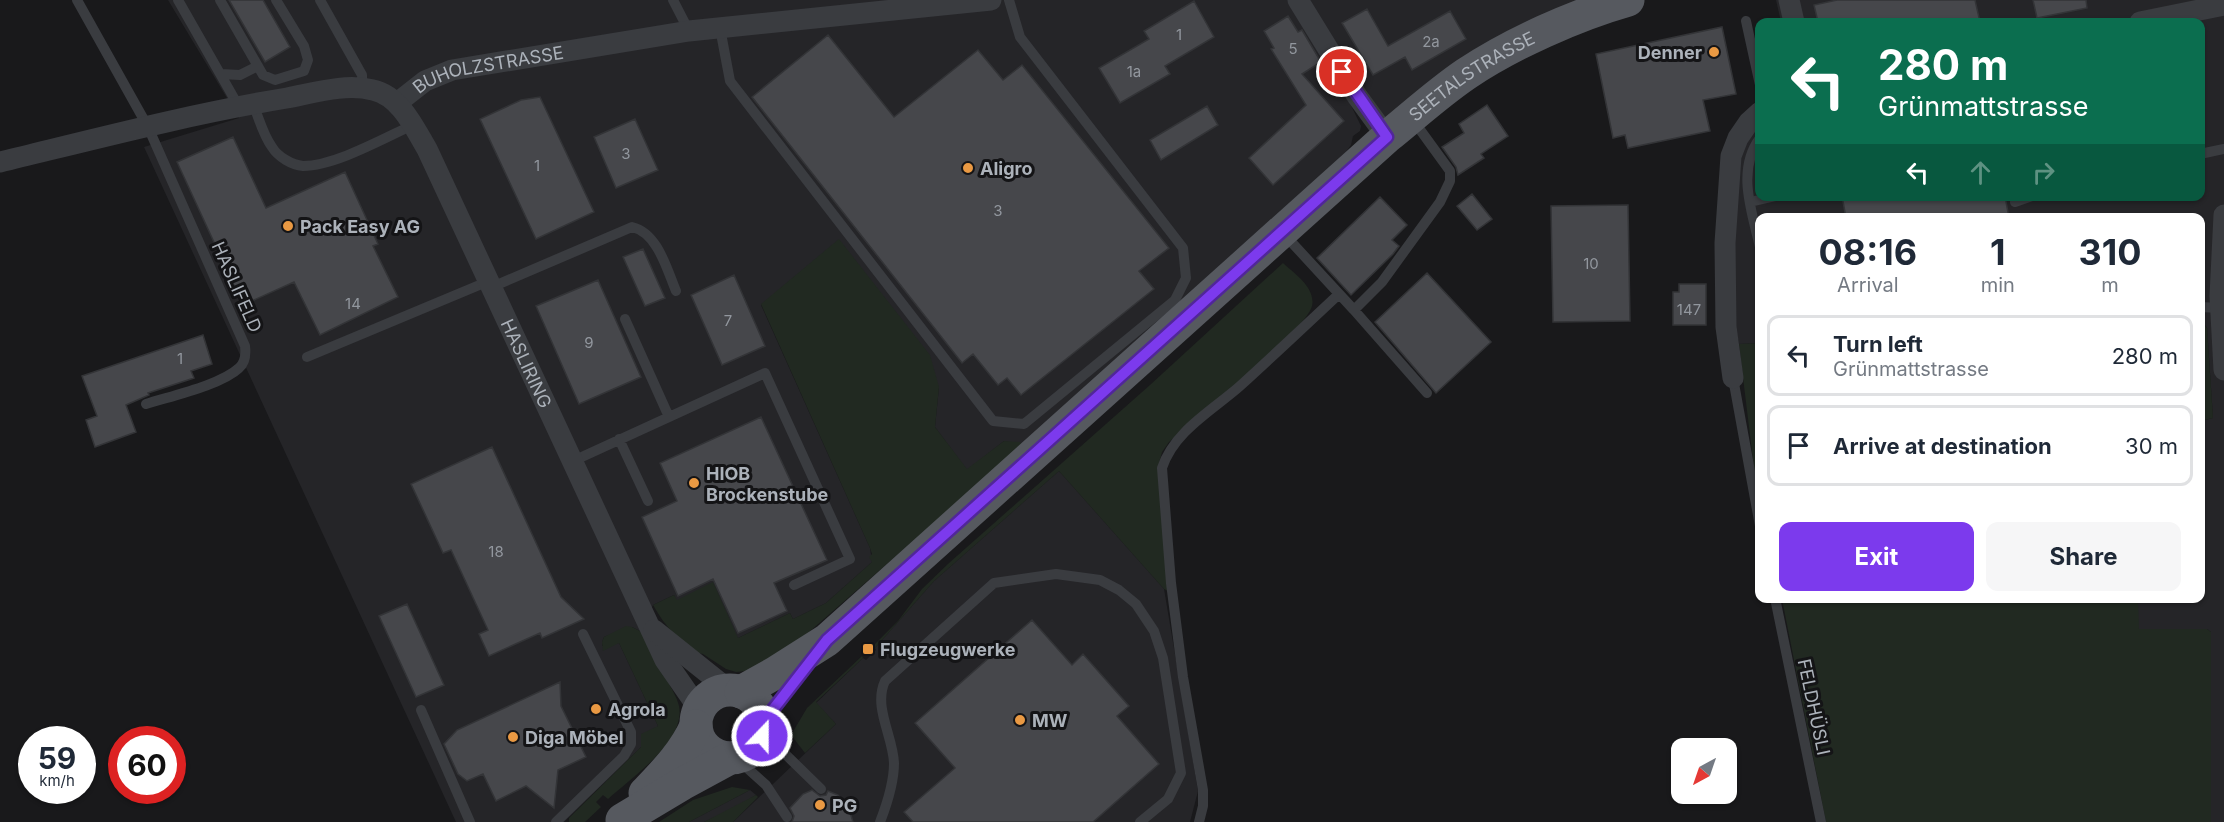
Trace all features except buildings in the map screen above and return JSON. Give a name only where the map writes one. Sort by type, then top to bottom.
[{"type":"main road","name":"SEETALSTRASSE","points":[[735,691],[775,673],[827,640],[1399,127],[1463,76],[1492,57],[1536,35],[1628,0]]},
{"type":"main road","name":"SEETALSTRASSE","points":[[764,725],[827,640]]},
{"type":"main road","points":[[735,691],[754,700],[759,706],[764,725],[754,748],[682,784],[621,821],[676,759],[710,696],[735,691]]},
{"type":"main road","points":[[697,719],[698,735],[707,749],[714,754],[733,758]]},
{"type":"street","name":"BUHOLZSTRASSE","points":[[0,162],[148,127],[344,88],[374,90],[397,103],[425,81],[452,70],[688,31],[918,3],[991,0]]},
{"type":"street","points":[[1298,0],[1357,96],[1399,127]]},
{"type":"street","points":[[1789,0],[1793,18]]},
{"type":"street","points":[[2160,18],[2224,5]]},
{"type":"street","name":"HASLIRING","points":[[397,103],[427,149],[665,660],[692,699],[697,719]]},
{"type":"street","points":[[1734,378],[1726,327],[1725,243],[1731,156],[1743,130],[1755,117]]},
{"type":"street","points":[[2224,215],[2211,307],[2224,345],[2224,370]]},
{"type":"street","name":"HASLIRING","points":[[652,628],[735,691]]},
{"type":"lane","points":[[76,0],[148,127]]},
{"type":"lane","points":[[178,0],[179,6],[220,74],[246,106],[272,147],[280,156],[292,163],[304,166],[337,159],[413,125]]},
{"type":"lane","points":[[220,0],[263,75],[275,80],[291,77],[304,71],[308,60],[303,46],[276,0]]},
{"type":"lane","points":[[320,0],[362,75],[362,88]]},
{"type":"lane","points":[[673,0],[688,31]]},
{"type":"lane","points":[[720,28],[730,81],[735,88],[993,421],[1024,424],[1175,300],[1186,278],[1183,248],[1020,37],[1009,0]]},
{"type":"lane","points":[[1746,21],[1755,62]]},
{"type":"lane","points":[[220,74],[240,75],[258,66]]},
{"type":"lane","name":"HASLIFELD","points":[[146,404],[223,379],[241,367],[246,356],[245,346],[148,127]]},
{"type":"lane","points":[[1354,310],[1382,282],[1440,202],[1450,181],[1450,171],[1399,127]]},
{"type":"lane","points":[[1755,146],[1748,157],[1747,177],[1755,224]]},
{"type":"lane","points":[[2205,153],[2224,149]]},
{"type":"lane","points":[[1750,202],[1755,201]]},
{"type":"lane","points":[[307,357],[632,227],[641,229],[654,242],[676,291]]},
{"type":"lane","points":[[1282,233],[1427,393]]},
{"type":"lane","points":[[1199,822],[1203,806],[1203,790],[1183,676],[1171,583],[1162,468],[1167,453],[1179,438],[1233,392],[1339,294]]},
{"type":"lane","points":[[625,319],[669,417]]},
{"type":"lane","points":[[573,461],[765,373],[850,559],[794,585]]},
{"type":"lane","points":[[1734,378],[1755,498]]},
{"type":"lane","points":[[620,439],[648,501]]},
{"type":"lane","points":[[880,822],[887,803],[894,763],[880,692],[885,681],[994,583],[1056,574],[1100,580],[1119,590],[1136,604],[1154,631],[1163,658],[1181,773],[1168,799],[1140,822]]},
{"type":"lane","name":"FELDHÜSLI","points":[[1775,603],[1821,822]]},
{"type":"lane","points":[[556,822],[624,756],[631,744],[631,732],[583,634]]},
{"type":"lane","points":[[421,710],[470,822]]},
{"type":"lane","points":[[764,725],[780,749],[821,789]]},
{"type":"lane","points":[[733,758],[766,785],[787,817]]},
{"type":"shaded area","points":[[168,0],[1289,0],[1342,87],[1361,126],[1345,153],[1023,446],[1004,441],[967,470],[935,427],[939,387],[839,240],[761,305],[870,548],[872,562],[826,603],[793,619],[790,613],[738,638],[676,600],[674,595],[653,605],[640,631],[632,627],[604,637],[602,642],[602,646],[619,643],[658,726],[643,740],[641,747],[564,822],[456,822],[144,147],[239,118]]},
{"type":"shaded area","points":[[1298,0],[1628,0],[1615,4],[1387,137]]},
{"type":"shaded area","points":[[1776,0],[2224,0],[2224,822],[2211,822],[2211,632],[2207,629],[2138,629],[2138,603],[2205,603],[2205,420],[2213,418],[2205,325],[2205,213],[1755,213],[1755,343],[1739,344],[1731,305],[1723,186],[1755,112],[1755,201],[2205,201],[2205,18],[1780,18]]},
{"type":"shaded area","points":[[839,239],[930,355],[939,387],[935,427],[967,469],[1004,441],[1020,442],[1022,446],[801,639],[747,671],[736,672],[698,653],[684,642],[672,632],[653,605],[674,595],[677,600],[713,582],[738,638],[790,613],[793,619],[826,603],[872,562],[869,557],[872,554],[870,548],[761,304]]},
{"type":"shaded area","points":[[1283,263],[1304,282],[1311,293],[1312,306],[1305,318],[1271,354],[1169,442],[1162,452],[1158,467],[1168,591],[1059,471],[934,581],[875,648],[873,646],[898,621],[922,589],[949,563],[1150,385]]},
{"type":"shaded area","points":[[2205,326],[2207,328],[2213,418],[2205,420]]},
{"type":"shaded area","points":[[1755,343],[1755,477],[1739,344]]},
{"type":"shaded area","points":[[1059,471],[1164,589],[1198,791],[1190,822],[733,822],[836,724],[816,703],[863,658],[866,660],[876,650],[875,648],[934,581]]},
{"type":"shaded area","points":[[1783,603],[2138,603],[2139,629],[2207,629],[2211,632],[2211,822],[1826,822]]},
{"type":"shaded area","points":[[626,626],[640,631],[671,677],[667,680],[679,706],[679,719],[666,745],[655,758],[608,799],[603,795],[596,802],[601,807],[585,822],[569,822],[569,818],[641,747],[641,734],[658,726],[619,643],[603,651],[604,637]]},
{"type":"shaded area","points":[[862,656],[863,658],[816,702],[836,724],[805,753],[791,735],[807,708]]},
{"type":"shaded area","points":[[732,787],[750,790],[689,822],[659,822],[693,800]]},
{"type":"shaded area","points":[[750,790],[756,795],[733,809],[704,822],[689,822]]},
{"type":"shaded area","points":[[756,795],[758,797],[733,822],[704,822]]},
{"type":"place","name":"Denner","points":[[1714,52]]},
{"type":"place","name":"Aligro","points":[[968,168]]},
{"type":"place","name":"Pack Easy AG","points":[[288,226]]},
{"type":"place","name":"HIOB Brockenstube","points":[[694,483]]},
{"type":"place","name":"Flugzeugwerke","points":[[868,649]]},
{"type":"place","name":"Agrola","points":[[596,709]]},
{"type":"place","name":"MW","points":[[1020,720]]},
{"type":"place","name":"Diga Möbel","points":[[513,737]]},
{"type":"place","name":"PG","points":[[820,805]]},
{"type":"route","points":[[762,736],[764,721],[827,640],[1387,137],[1342,72]]}]
